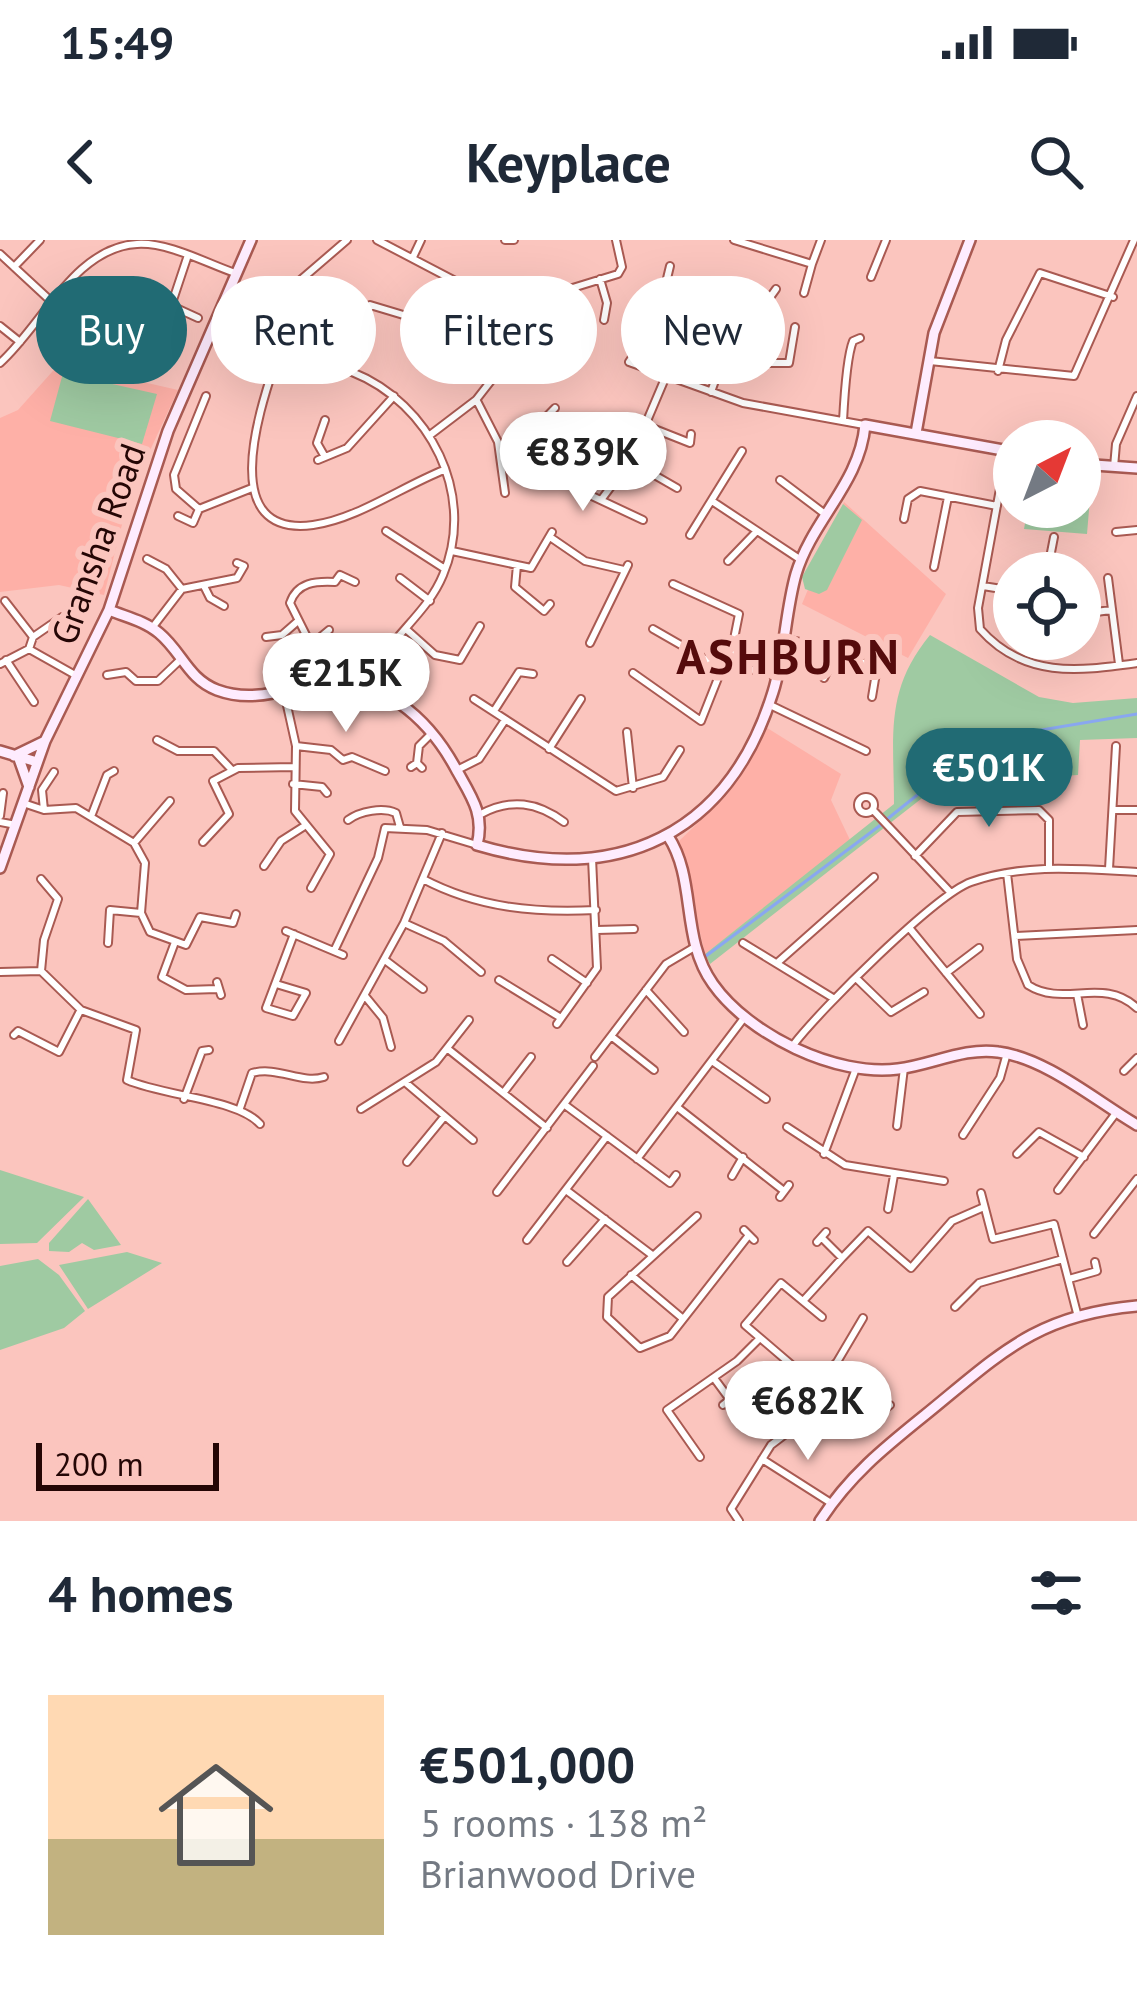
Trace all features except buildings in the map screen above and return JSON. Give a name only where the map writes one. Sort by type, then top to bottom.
[{"type":"street","points":[[14,267],[40,240]]},
{"type":"street","name":"Gransha Road","points":[[238,274],[251,240]]},
{"type":"street","points":[[305,276],[347,240]]},
{"type":"street","points":[[376,240],[447,276]]},
{"type":"street","points":[[413,257],[422,240]]},
{"type":"street","points":[[597,280],[621,270],[616,240]]},
{"type":"street","points":[[734,240],[768,244],[812,264]]},
{"type":"street","points":[[804,293],[821,240]]},
{"type":"street","points":[[871,278],[886,240]]},
{"type":"street","points":[[916,433],[927,361],[948,286],[970,240]]},
{"type":"street","points":[[927,361],[1074,376],[1113,297],[1134,240]]},
{"type":"street","points":[[78,276],[93,260],[143,244],[238,274]]},
{"type":"street","points":[[0,254],[36,288]]},
{"type":"street","points":[[180,276],[187,257]]},
{"type":"street","points":[[668,276],[670,266]]},
{"type":"street","points":[[998,371],[1006,340],[1040,273],[1113,297]]},
{"type":"street","points":[[597,312],[605,316],[600,279]]},
{"type":"street","points":[[187,313],[198,317]]},
{"type":"street","points":[[0,363],[36,324]]},
{"type":"street","points":[[0,326],[20,342]]},
{"type":"street","points":[[785,363],[789,363],[795,327]]},
{"type":"street","name":"Gransha Road","points":[[0,868],[45,741],[110,610],[168,431],[211,337]]},
{"type":"street","points":[[843,421],[851,374],[848,354],[860,338]]},
{"type":"street","points":[[269,384],[255,430],[252,488],[269,513],[284,521],[312,525],[446,469]]},
{"type":"street","points":[[368,688],[381,657],[430,601],[452,551],[454,509],[446,469],[430,435],[394,396],[370,384]]},
{"type":"street","points":[[430,435],[491,384]]},
{"type":"street","points":[[602,500],[630,461],[663,384]]},
{"type":"street","points":[[688,384],[843,421],[993,448]]},
{"type":"street","points":[[710,392],[714,384]]},
{"type":"street","points":[[199,509],[176,489],[174,475],[206,396]]},
{"type":"street","points":[[325,420],[326,431],[317,443],[321,459],[364,434],[394,396]]},
{"type":"street","points":[[1114,467],[1116,444],[1137,396]]},
{"type":"street","points":[[476,400],[502,455],[505,493]]},
{"type":"street","points":[[502,455],[515,449],[555,408]]},
{"type":"street","points":[[613,417],[690,443],[691,434]]},
{"type":"street","points":[[334,949],[377,858],[381,831],[400,827],[442,833],[536,860],[592,858],[635,850],[668,836],[707,808],[725,787],[768,704],[801,560],[861,457],[866,425]]},
{"type":"street","points":[[690,536],[742,452]]},
{"type":"street","points":[[588,461],[620,474]]},
{"type":"street","points":[[630,461],[677,488]]},
{"type":"street","points":[[1101,466],[1137,468]]},
{"type":"street","points":[[580,479],[577,489],[643,520]]},
{"type":"street","points":[[780,481],[828,516]]},
{"type":"street","points":[[178,516],[194,523],[199,509],[252,488]]},
{"type":"street","points":[[904,518],[912,494],[993,505]]},
{"type":"street","points":[[934,567],[948,497]]},
{"type":"street","points":[[712,501],[801,560]]},
{"type":"street","points":[[993,527],[980,629],[1011,651],[1069,673],[1137,663]]},
{"type":"street","points":[[1116,532],[1137,530]]},
{"type":"street","points":[[728,560],[757,532]]},
{"type":"street","points":[[388,535],[445,569]]},
{"type":"street","points":[[452,551],[536,565],[551,535],[585,562],[626,568],[590,643]]},
{"type":"street","points":[[1051,552],[1054,537]]},
{"type":"street","points":[[147,559],[166,569],[182,589]]},
{"type":"street","points":[[152,628],[182,589],[238,578],[244,566],[237,562]]},
{"type":"street","points":[[517,565],[515,586],[544,610],[550,604]]},
{"type":"street","points":[[320,683],[311,644],[290,603],[297,590],[335,582],[340,575],[355,581]]},
{"type":"street","points":[[400,578],[430,601]]},
{"type":"street","points":[[1108,578],[1120,665]]},
{"type":"street","points":[[633,673],[701,721],[726,664],[739,614],[673,584]]},
{"type":"street","points":[[204,586],[210,598],[224,607]]},
{"type":"street","points":[[982,586],[993,588]]},
{"type":"street","points":[[4,601],[33,637]]},
{"type":"street","points":[[110,610],[152,628],[197,680],[215,689],[246,696],[320,683],[368,688],[407,707],[434,732],[481,814],[477,845]]},
{"type":"street","points":[[1101,611],[1111,610]]},
{"type":"street","points":[[34,702],[3,662],[29,649],[33,637],[62,617]]},
{"type":"street","points":[[266,637],[282,635],[298,621]]},
{"type":"street","points":[[406,629],[435,655],[460,660],[480,626]]},
{"type":"street","points":[[653,629],[707,660],[777,675]]},
{"type":"street","points":[[311,644],[329,631]]},
{"type":"street","points":[[784,639],[836,652],[874,670],[872,699]]},
{"type":"street","points":[[29,649],[77,676]]},
{"type":"street","points":[[823,680],[836,652]]},
{"type":"street","points":[[106,675],[126,672],[136,681],[158,681],[181,659]]},
{"type":"street","points":[[493,712],[519,672],[533,674]]},
{"type":"street","points":[[284,692],[296,746],[292,784],[303,827],[321,836],[330,858],[311,888]]},
{"type":"street","points":[[474,699],[616,791],[663,777],[680,750]]},
{"type":"street","points":[[549,749],[580,699]]},
{"type":"street","points":[[768,704],[866,751]]},
{"type":"street","points":[[457,770],[479,759],[505,720]]},
{"type":"street","points":[[417,766],[419,746],[434,732]]},
{"type":"street","points":[[627,732],[633,789]]},
{"type":"street","points":[[157,740],[178,752],[214,751],[232,770]]},
{"type":"street","points":[[16,756],[45,741]]},
{"type":"street","points":[[296,746],[331,750],[343,760],[352,757],[385,771]]},
{"type":"street","points":[[1109,870],[1116,746]]},
{"type":"street","points":[[0,752],[37,762]]},
{"type":"street","points":[[16,756],[28,788]]},
{"type":"street","points":[[203,842],[230,814],[213,781],[232,770],[295,767]]},
{"type":"street","points":[[91,816],[107,775],[114,771]]},
{"type":"street","points":[[44,809],[42,790],[54,772]]},
{"type":"street","points":[[292,784],[322,787],[327,793]]},
{"type":"street","points":[[3,793],[0,819],[16,825]]},
{"type":"street","points":[[134,843],[170,801]]},
{"type":"street","points":[[23,803],[44,809],[68,806],[134,843],[145,863],[140,914],[150,932],[186,945],[200,916],[233,923],[236,914]]},
{"type":"street","points":[[481,814],[500,805],[530,803],[564,822]]},
{"type":"street","points":[[348,820],[358,812],[388,810],[396,812],[400,827]]},
{"type":"street","points":[[873,810],[951,893]]},
{"type":"street","points":[[1113,810],[1137,810]]},
{"type":"street","points":[[915,856],[957,812],[1039,811],[1049,820],[1049,868]]},
{"type":"street","points":[[264,866],[281,841],[303,827]]},
{"type":"street","points":[[339,1041],[404,922],[442,833]]},
{"type":"street","points":[[668,836],[679,855],[694,948],[712,983],[746,1016],[834,1066],[855,1071],[904,1068],[978,1052],[1007,1053],[1137,1125]]},
{"type":"street","points":[[499,980],[559,1021],[597,968],[592,858]]},
{"type":"street","points":[[794,1044],[833,998],[951,893],[1007,873],[1049,868],[1137,872]]},
{"type":"street","points":[[1007,873],[1013,936],[1028,985],[1048,993],[1113,991],[1137,1008]]},
{"type":"street","points":[[777,963],[869,878]]},
{"type":"street","points":[[41,879],[58,899],[44,940],[41,971]]},
{"type":"street","points":[[422,879],[466,898],[508,907],[596,910]]},
{"type":"street","points":[[110,945],[110,910],[140,914]]},
{"type":"street","points":[[404,922],[444,941],[481,972]]},
{"type":"street","points":[[1013,936],[1133,927]]},
{"type":"street","points":[[597,930],[634,929]]},
{"type":"street","points":[[911,930],[980,1014]]},
{"type":"street","points":[[276,984],[306,993],[296,1014],[266,1008],[290,932],[343,955]]},
{"type":"street","points":[[175,942],[162,977],[193,992],[219,988]]},
{"type":"street","points":[[743,943],[833,998]]},
{"type":"street","points":[[493,1181],[499,1190],[666,964],[694,948]]},
{"type":"street","points":[[946,973],[979,948]]},
{"type":"street","points":[[552,959],[587,983]]},
{"type":"street","points":[[385,960],[423,989]]},
{"type":"street","points":[[0,972],[41,971],[81,1010],[136,1030],[127,1080],[184,1099],[240,1108],[260,1124]]},
{"type":"street","points":[[856,978],[891,1012],[924,992]]},
{"type":"street","points":[[646,990],[684,1033]]},
{"type":"street","points":[[1077,992],[1083,1025]]},
{"type":"street","points":[[365,996],[382,1018],[391,1047]]},
{"type":"street","points":[[14,1035],[18,1031],[59,1052],[81,1010]]},
{"type":"street","points":[[638,1159],[746,1016]]},
{"type":"street","points":[[371,1114],[363,1107],[406,1083],[469,1026]]},
{"type":"street","points":[[611,1036],[647,1059],[654,1070]]},
{"type":"street","points":[[184,1099],[202,1051],[209,1049]]},
{"type":"street","points":[[448,1049],[547,1128]]},
{"type":"street","points":[[964,1130],[1000,1078],[1007,1053]]},
{"type":"street","points":[[504,1093],[530,1059],[519,1055]]},
{"type":"street","points":[[1124,1071],[1137,1058]]},
{"type":"street","points":[[712,1061],[767,1100]]},
{"type":"street","points":[[593,1064],[598,1077]]},
{"type":"street","points":[[900,1122],[904,1068]]},
{"type":"street","points":[[240,1108],[252,1073],[269,1069],[313,1080],[323,1077]]},
{"type":"street","points":[[824,1154],[855,1071]]},
{"type":"street","points":[[406,1083],[470,1138],[461,1143]]},
{"type":"street","points":[[564,1105],[670,1183],[676,1175]]},
{"type":"street","points":[[677,1107],[784,1191]]},
{"type":"street","points":[[1058,1190],[1116,1113]]},
{"type":"street","points":[[420,1163],[409,1159],[444,1117]]},
{"type":"street","points":[[793,1127],[845,1165],[940,1181],[936,1191]]},
{"type":"street","points":[[1017,1154],[1039,1132],[1084,1157]]},
{"type":"street","points":[[527,1240],[607,1136]]},
{"type":"street","points":[[732,1176],[743,1156]]},
{"type":"street","points":[[885,1204],[894,1174]]},
{"type":"street","points":[[1098,1233],[1137,1179]]},
{"type":"street","points":[[566,1190],[652,1255]]},
{"type":"street","points":[[981,1193],[993,1239],[1054,1224],[1078,1317]]},
{"type":"street","points":[[803,1301],[868,1231],[911,1268],[952,1221],[984,1207]]},
{"type":"street","points":[[691,1216],[606,1303],[607,1317],[629,1342],[650,1348],[670,1336],[749,1235]]},
{"type":"street","points":[[579,1266],[569,1260],[605,1219]]},
{"type":"street","points":[[620,1229],[628,1219]]},
{"type":"street","points":[[534,1231],[543,1237]]},
{"type":"street","points":[[822,1238],[842,1258]]},
{"type":"street","points":[[967,1311],[957,1305],[979,1283],[1064,1259]]},
{"type":"street","points":[[1068,1279],[1097,1271],[1095,1262]]},
{"type":"street","points":[[631,1275],[682,1318]]},
{"type":"street","points":[[810,1321],[820,1315],[781,1283],[742,1323],[814,1384]]},
{"type":"street","points":[[820,1521],[876,1452],[988,1358],[1015,1340],[1078,1317],[1134,1304]]},
{"type":"street","points":[[739,1521],[731,1509],[762,1459],[796,1426],[814,1384],[837,1362],[862,1323]]},
{"type":"street","points":[[695,1456],[665,1407],[714,1378],[760,1338]]},
{"type":"street","points":[[714,1378],[729,1399]]},
{"type":"street","points":[[804,1402],[855,1430],[887,1406],[889,1417]]},
{"type":"street","points":[[762,1459],[831,1504]]},
{"type":"shaded area","points":[[41,384],[152,384],[178,390],[147,457],[139,458],[104,595],[59,585],[0,592],[0,418],[18,410]]},
{"type":"shaded area","points":[[844,502],[946,594],[908,658],[802,604]]},
{"type":"shaded area","points":[[764,726],[841,774],[831,800],[850,840],[705,954],[679,841],[727,795]]},
{"type":"green space","points":[[60,384],[112,384],[157,394],[142,444],[50,421]]},
{"type":"green space","points":[[843,504],[862,520],[827,590],[819,594],[805,589],[802,577]]},
{"type":"green space","points":[[1024,528],[1088,528],[1087,534]]},
{"type":"green space","points":[[930,635],[1039,697],[1073,703],[1137,698],[1137,738],[1080,740],[1078,775],[987,780],[985,763],[967,763],[710,964],[705,954],[894,804],[898,695]]},
{"type":"green space","points":[[0,1170],[84,1197],[37,1243],[0,1244]]},
{"type":"green space","points":[[88,1199],[121,1245],[94,1250],[82,1243],[69,1252],[49,1251],[49,1243]]},
{"type":"green space","points":[[127,1252],[162,1263],[88,1309],[59,1265]]},
{"type":"green space","points":[[38,1259],[59,1275],[85,1311],[64,1328],[0,1350],[0,1266]]},
{"type":"waterway","points":[[886,820],[931,784],[949,757],[987,739],[1137,714]]},
{"type":"waterway","points":[[706,956],[882,824]]},
{"type":"district","name":"ASHBURN","points":[[789,657]]}]
